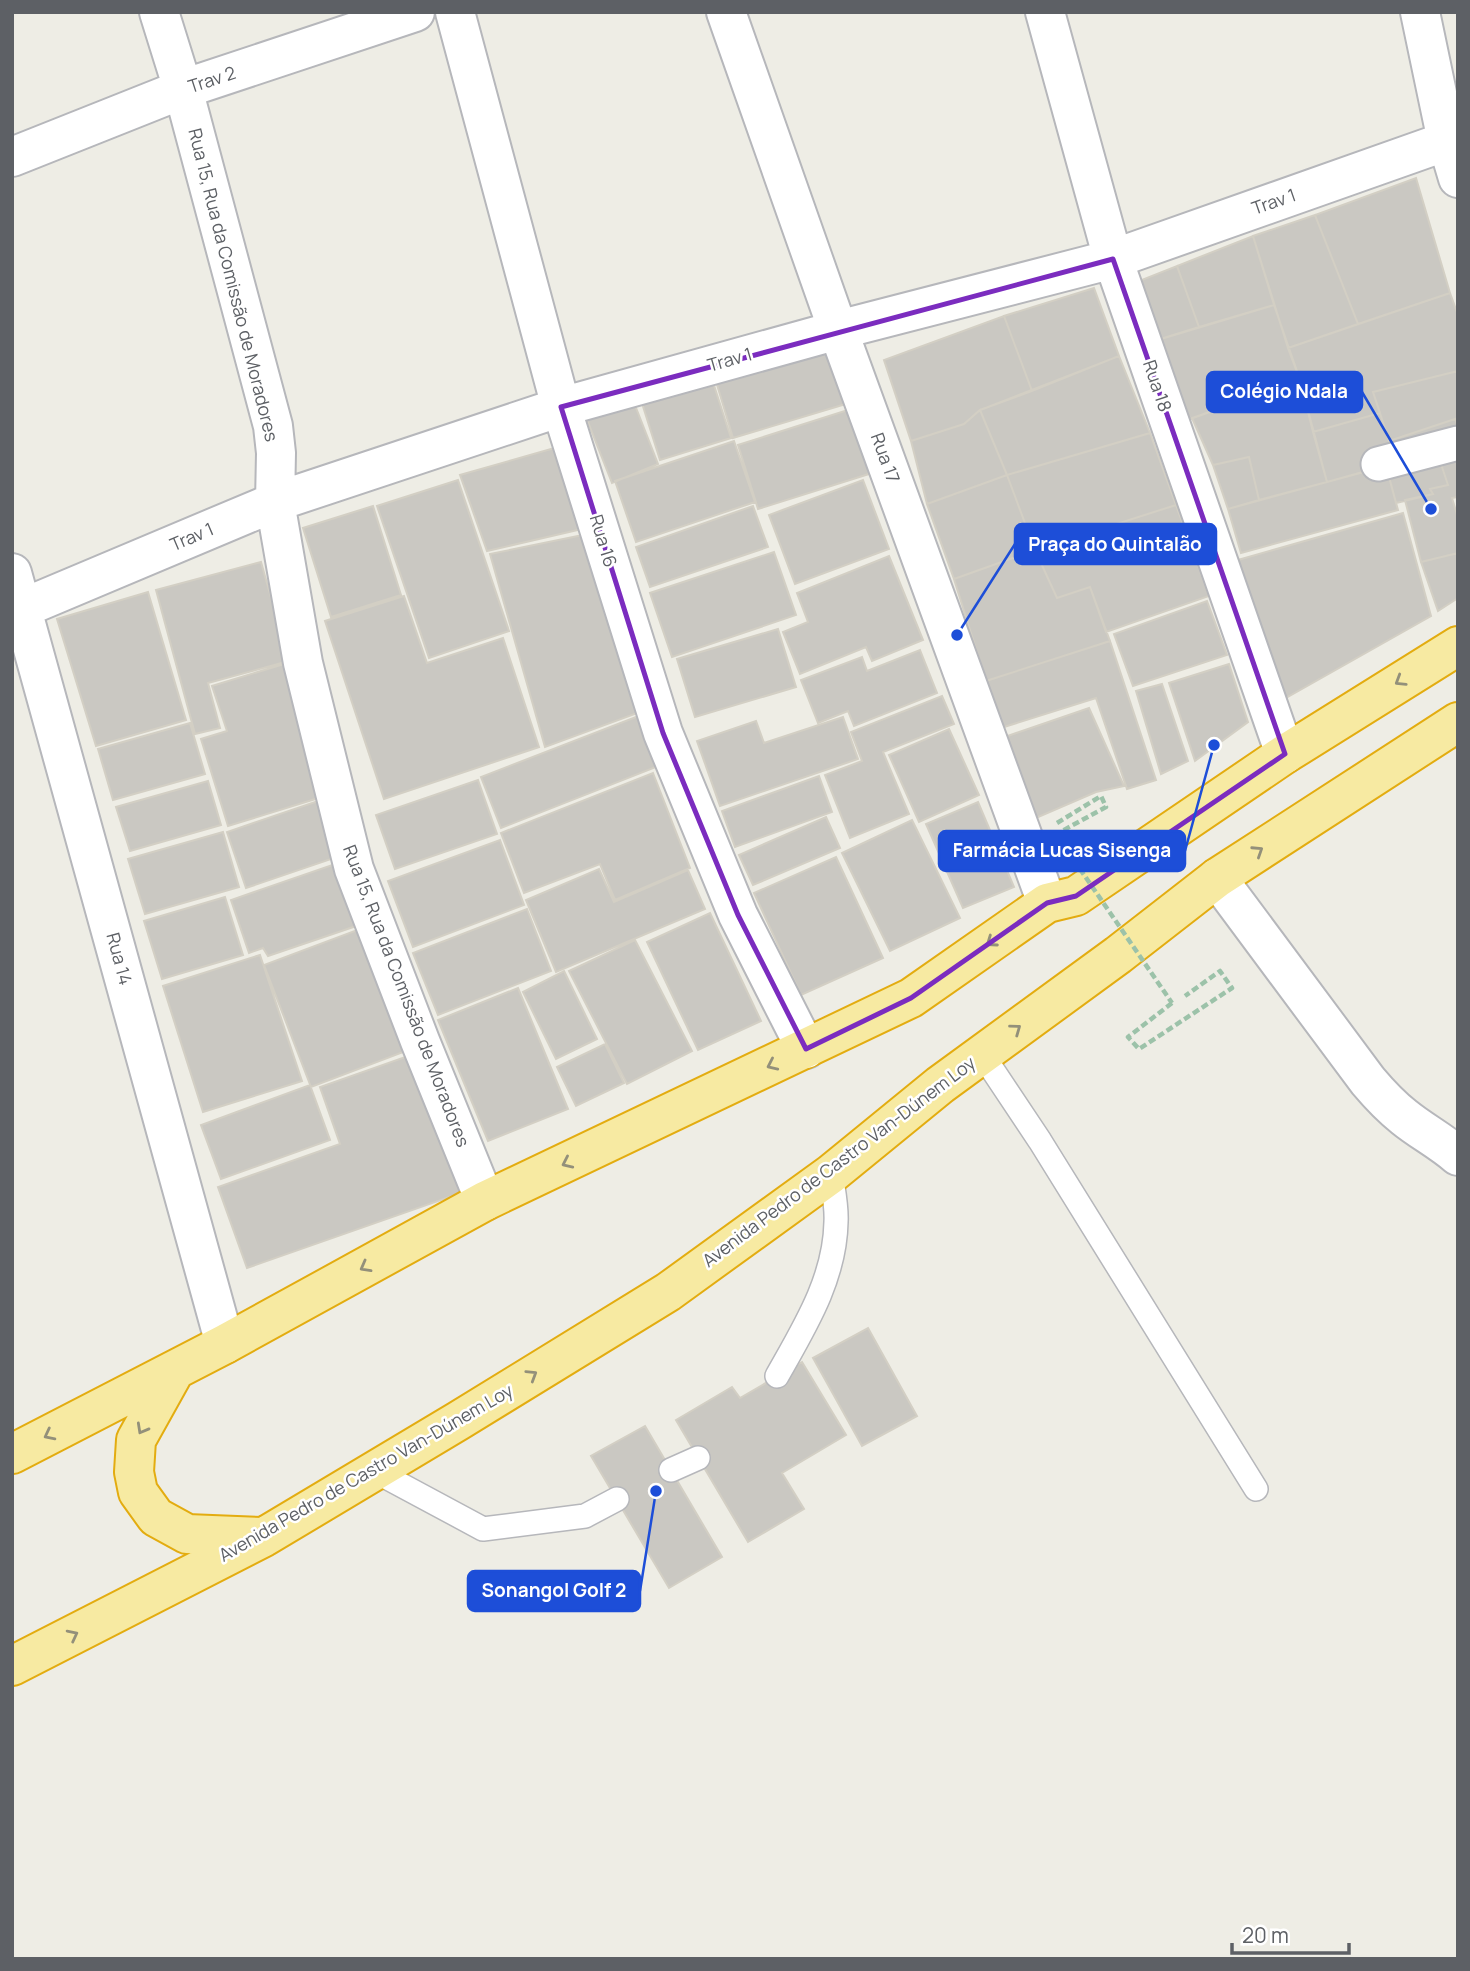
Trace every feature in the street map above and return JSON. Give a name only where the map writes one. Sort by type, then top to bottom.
[{"type":"highway","points":[[12,1454],[225,1345],[485,1201],[911,998],[1047,903],[1076,896],[1285,754],[1458,646]]},
{"type":"highway","name":"Avenida Pedro de Castro Van-Dúnem Loy","points":[[12,1666],[264,1536],[668,1292],[831,1174],[940,1084],[1118,955],[1217,877],[1458,722]]},
{"type":"highway","points":[[175,1370],[136,1440],[134,1472],[138,1492],[156,1517],[187,1534],[264,1536]]},
{"type":"street","name":"Rua 15, Rua da Comissão de Moradores","points":[[159,12],[183,89],[273,426],[276,453],[275,502],[303,663],[354,869],[485,1201]]},
{"type":"street","name":"Trav 2","points":[[12,157],[183,89],[415,12]]},
{"type":"street","name":"Rua 16","points":[[456,12],[561,407],[663,733],[738,915],[806,1049]]},
{"type":"street","name":"Rua 17","points":[[726,12],[838,330],[1047,903]]},
{"type":"street","name":"Rua 18","points":[[1045,12],[1114,259],[1285,754]]},
{"type":"street","points":[[1420,12],[1447,141],[1458,178]]},
{"type":"street","name":"Trav 1","points":[[18,591],[561,407],[838,330],[1114,259],[1447,141]]},
{"type":"street","points":[[1378,464],[1458,443]]},
{"type":"street","name":"Rua 14","points":[[18,591],[225,1345]]},
{"type":"street","points":[[1217,877],[1368,1081],[1405,1118],[1452,1143]]},
{"type":"lane","points":[[982,1054],[1040,1141],[1256,1489]]},
{"type":"lane","points":[[777,1376],[812,1314],[832,1259],[836,1220],[831,1174]]},
{"type":"lane","points":[[671,1470],[698,1458]]},
{"type":"lane","points":[[375,1471],[483,1529],[585,1516],[617,1499]]},
{"type":"path","points":[[1056,834],[1172,1003],[1128,1037],[1139,1049],[1232,988],[1220,971],[1185,996]]},
{"type":"highlighted area","points":[[1113,259],[1285,754],[1076,896],[1047,903],[911,998],[806,1049],[738,915],[663,733],[561,407]]},
{"type":"building","points":[[1416,178],[1450,293],[1358,324],[1315,215]]},
{"type":"building","points":[[1315,215],[1358,324],[1288,348],[1253,236]]},
{"type":"building","points":[[1253,236],[1274,305],[1199,327],[1177,266]]},
{"type":"building","points":[[1177,266],[1199,327],[1151,342],[1139,281]]},
{"type":"building","points":[[1094,288],[1119,356],[1032,391],[1004,316]]},
{"type":"building","points":[[1450,293],[1458,315],[1458,371],[1373,392],[1380,413],[1313,432],[1300,380],[1288,348]]},
{"type":"building","points":[[1274,305],[1300,380],[1182,422],[1151,342]]},
{"type":"building","points":[[1004,316],[1032,391],[980,410],[964,424],[911,441],[884,360]]},
{"type":"building","points":[[831,343],[849,403],[733,438],[715,378]]},
{"type":"building","points":[[1119,356],[1150,433],[1007,475],[980,410]]},
{"type":"building","points":[[1458,371],[1458,418],[1389,441],[1373,392]]},
{"type":"building","points":[[711,376],[731,438],[660,460],[640,397]]},
{"type":"building","points":[[1300,380],[1327,482],[1259,500],[1249,457],[1213,465],[1192,418]]},
{"type":"building","points":[[633,400],[658,464],[612,483],[586,417]]},
{"type":"building","points":[[851,409],[872,473],[758,509],[738,445]]},
{"type":"building","points":[[980,410],[1007,475],[927,504],[911,441],[964,424]]},
{"type":"building","points":[[1380,413],[1392,461],[1395,463],[1327,482],[1313,432]]},
{"type":"building","points":[[1455,419],[1458,439],[1392,458],[1389,441]]},
{"type":"building","points":[[1150,433],[1176,505],[1035,550],[1007,475]]},
{"type":"building","points":[[734,441],[755,502],[636,542],[615,481]]},
{"type":"building","points":[[1458,446],[1458,497],[1452,498],[1458,518],[1458,553],[1421,562],[1405,500],[1433,494],[1430,489],[1448,485],[1437,452]]},
{"type":"building","points":[[558,447],[582,529],[487,551],[460,475]]},
{"type":"building","points":[[1437,452],[1448,485],[1430,489],[1433,494],[1396,503],[1386,466]]},
{"type":"building","points":[[1249,457],[1259,500],[1228,509],[1213,465]]},
{"type":"building","points":[[1386,466],[1398,510],[1241,553],[1228,509]]},
{"type":"building","points":[[1007,475],[1035,550],[954,579],[927,504]]},
{"type":"building","points":[[458,480],[509,631],[429,658],[377,506]]},
{"type":"building","points":[[863,480],[889,549],[795,584],[769,515]]},
{"type":"building","points":[[1176,505],[1209,596],[1106,632],[1090,587],[1057,598],[1035,550]]},
{"type":"building","points":[[373,506],[401,595],[331,617],[303,528]]},
{"type":"building","points":[[753,506],[768,547],[650,587],[636,547]]},
{"type":"building","points":[[1403,513],[1431,616],[1284,699],[1238,560]]},
{"type":"building","points":[[588,534],[643,711],[545,747],[490,554]]},
{"type":"building","points":[[1035,550],[1057,598],[1090,587],[1110,641],[986,681],[954,579]]},
{"type":"building","points":[[774,552],[796,615],[672,657],[650,593]]},
{"type":"building","points":[[1458,553],[1458,598],[1438,611],[1421,562]]},
{"type":"building","points":[[889,556],[923,640],[872,661],[866,647],[800,674],[783,632],[808,622],[797,593]]},
{"type":"building","points":[[261,562],[289,661],[208,683],[220,728],[195,734],[156,590]]},
{"type":"building","points":[[148,592],[186,720],[96,746],[57,619]]},
{"type":"building","points":[[404,596],[427,663],[503,638],[539,747],[384,799],[325,621]]},
{"type":"building","points":[[1207,601],[1227,655],[1133,686],[1114,634]]},
{"type":"building","points":[[778,629],[796,687],[695,717],[677,659]]},
{"type":"building","points":[[1110,641],[1156,780],[1127,789],[1096,698],[1001,728],[986,681]]},
{"type":"building","points":[[920,650],[937,693],[854,726],[848,711],[818,723],[801,680],[862,657],[867,671]]},
{"type":"building","points":[[284,664],[325,796],[228,826],[201,739],[227,731],[212,686]]},
{"type":"building","points":[[1229,664],[1248,722],[1195,761],[1169,683]]},
{"type":"building","points":[[1162,684],[1188,761],[1161,774],[1136,691]]},
{"type":"building","points":[[942,696],[954,724],[883,752],[909,814],[850,838],[825,775],[862,761],[851,732]]},
{"type":"building","points":[[1089,708],[1124,786],[1096,792],[1036,818],[996,740]]},
{"type":"building","points":[[641,715],[661,765],[501,828],[481,777]]},
{"type":"building","points":[[843,717],[858,759],[720,806],[697,741],[756,721],[764,743]]},
{"type":"building","points":[[190,723],[205,774],[113,800],[98,749]]},
{"type":"building","points":[[949,729],[979,795],[919,822],[889,755]]},
{"type":"building","points":[[653,773],[690,868],[615,900],[600,864],[524,893],[501,833]]},
{"type":"building","points":[[819,776],[832,812],[735,847],[722,811]]},
{"type":"building","points":[[478,780],[497,834],[395,869],[376,815]]},
{"type":"building","points":[[208,781],[221,825],[130,851],[116,807]]},
{"type":"building","points":[[321,800],[340,856],[246,888],[227,832]]},
{"type":"building","points":[[978,802],[1014,887],[963,908],[926,824]]},
{"type":"building","points":[[826,817],[840,848],[753,885],[739,855]]},
{"type":"building","points":[[912,820],[960,918],[890,951],[842,853]]},
{"type":"building","points":[[223,832],[239,887],[145,914],[128,859]]},
{"type":"building","points":[[500,840],[524,905],[413,947],[388,881]]},
{"type":"building","points":[[836,857],[883,958],[801,995],[754,893]]},
{"type":"building","points":[[344,861],[365,923],[268,956],[263,948],[249,953],[231,900]]},
{"type":"building","points":[[599,869],[614,902],[688,870],[705,909],[556,972],[526,900]]},
{"type":"building","points":[[225,897],[243,955],[162,979],[144,921]]},
{"type":"building","points":[[527,909],[551,971],[438,1015],[413,953]]},
{"type":"building","points":[[710,913],[761,1021],[698,1050],[647,942]]},
{"type":"building","points":[[360,929],[406,1051],[311,1087],[264,965]]},
{"type":"building","points":[[635,940],[692,1051],[627,1084],[569,971]]},
{"type":"building","points":[[260,955],[302,1081],[203,1112],[163,986]]},
{"type":"building","points":[[564,971],[597,1039],[556,1059],[523,992]]},
{"type":"building","points":[[518,988],[568,1109],[488,1141],[438,1020]]},
{"type":"building","points":[[605,1044],[624,1083],[576,1106],[557,1067]]},
{"type":"building","points":[[411,1055],[461,1193],[247,1268],[218,1187],[340,1144],[320,1087]]},
{"type":"building","points":[[310,1085],[330,1140],[221,1179],[201,1125]]},
{"type":"building","points":[[868,1328],[917,1416],[862,1446],[813,1358]]},
{"type":"building","points":[[802,1362],[846,1435],[782,1473],[804,1509],[748,1542],[676,1420],[732,1387],[740,1398]]},
{"type":"building","points":[[645,1426],[722,1557],[669,1588],[591,1456]]},
{"type":"place","name":"Colégio Ndala","points":[[1431,509]]},
{"type":"place","name":"Praça do Quintalão","points":[[957,635]]},
{"type":"place","name":"Farmácia Lucas Sisenga","points":[[1214,745]]},
{"type":"place","name":"Sonangol Golf 2","points":[[656,1491]]}]
